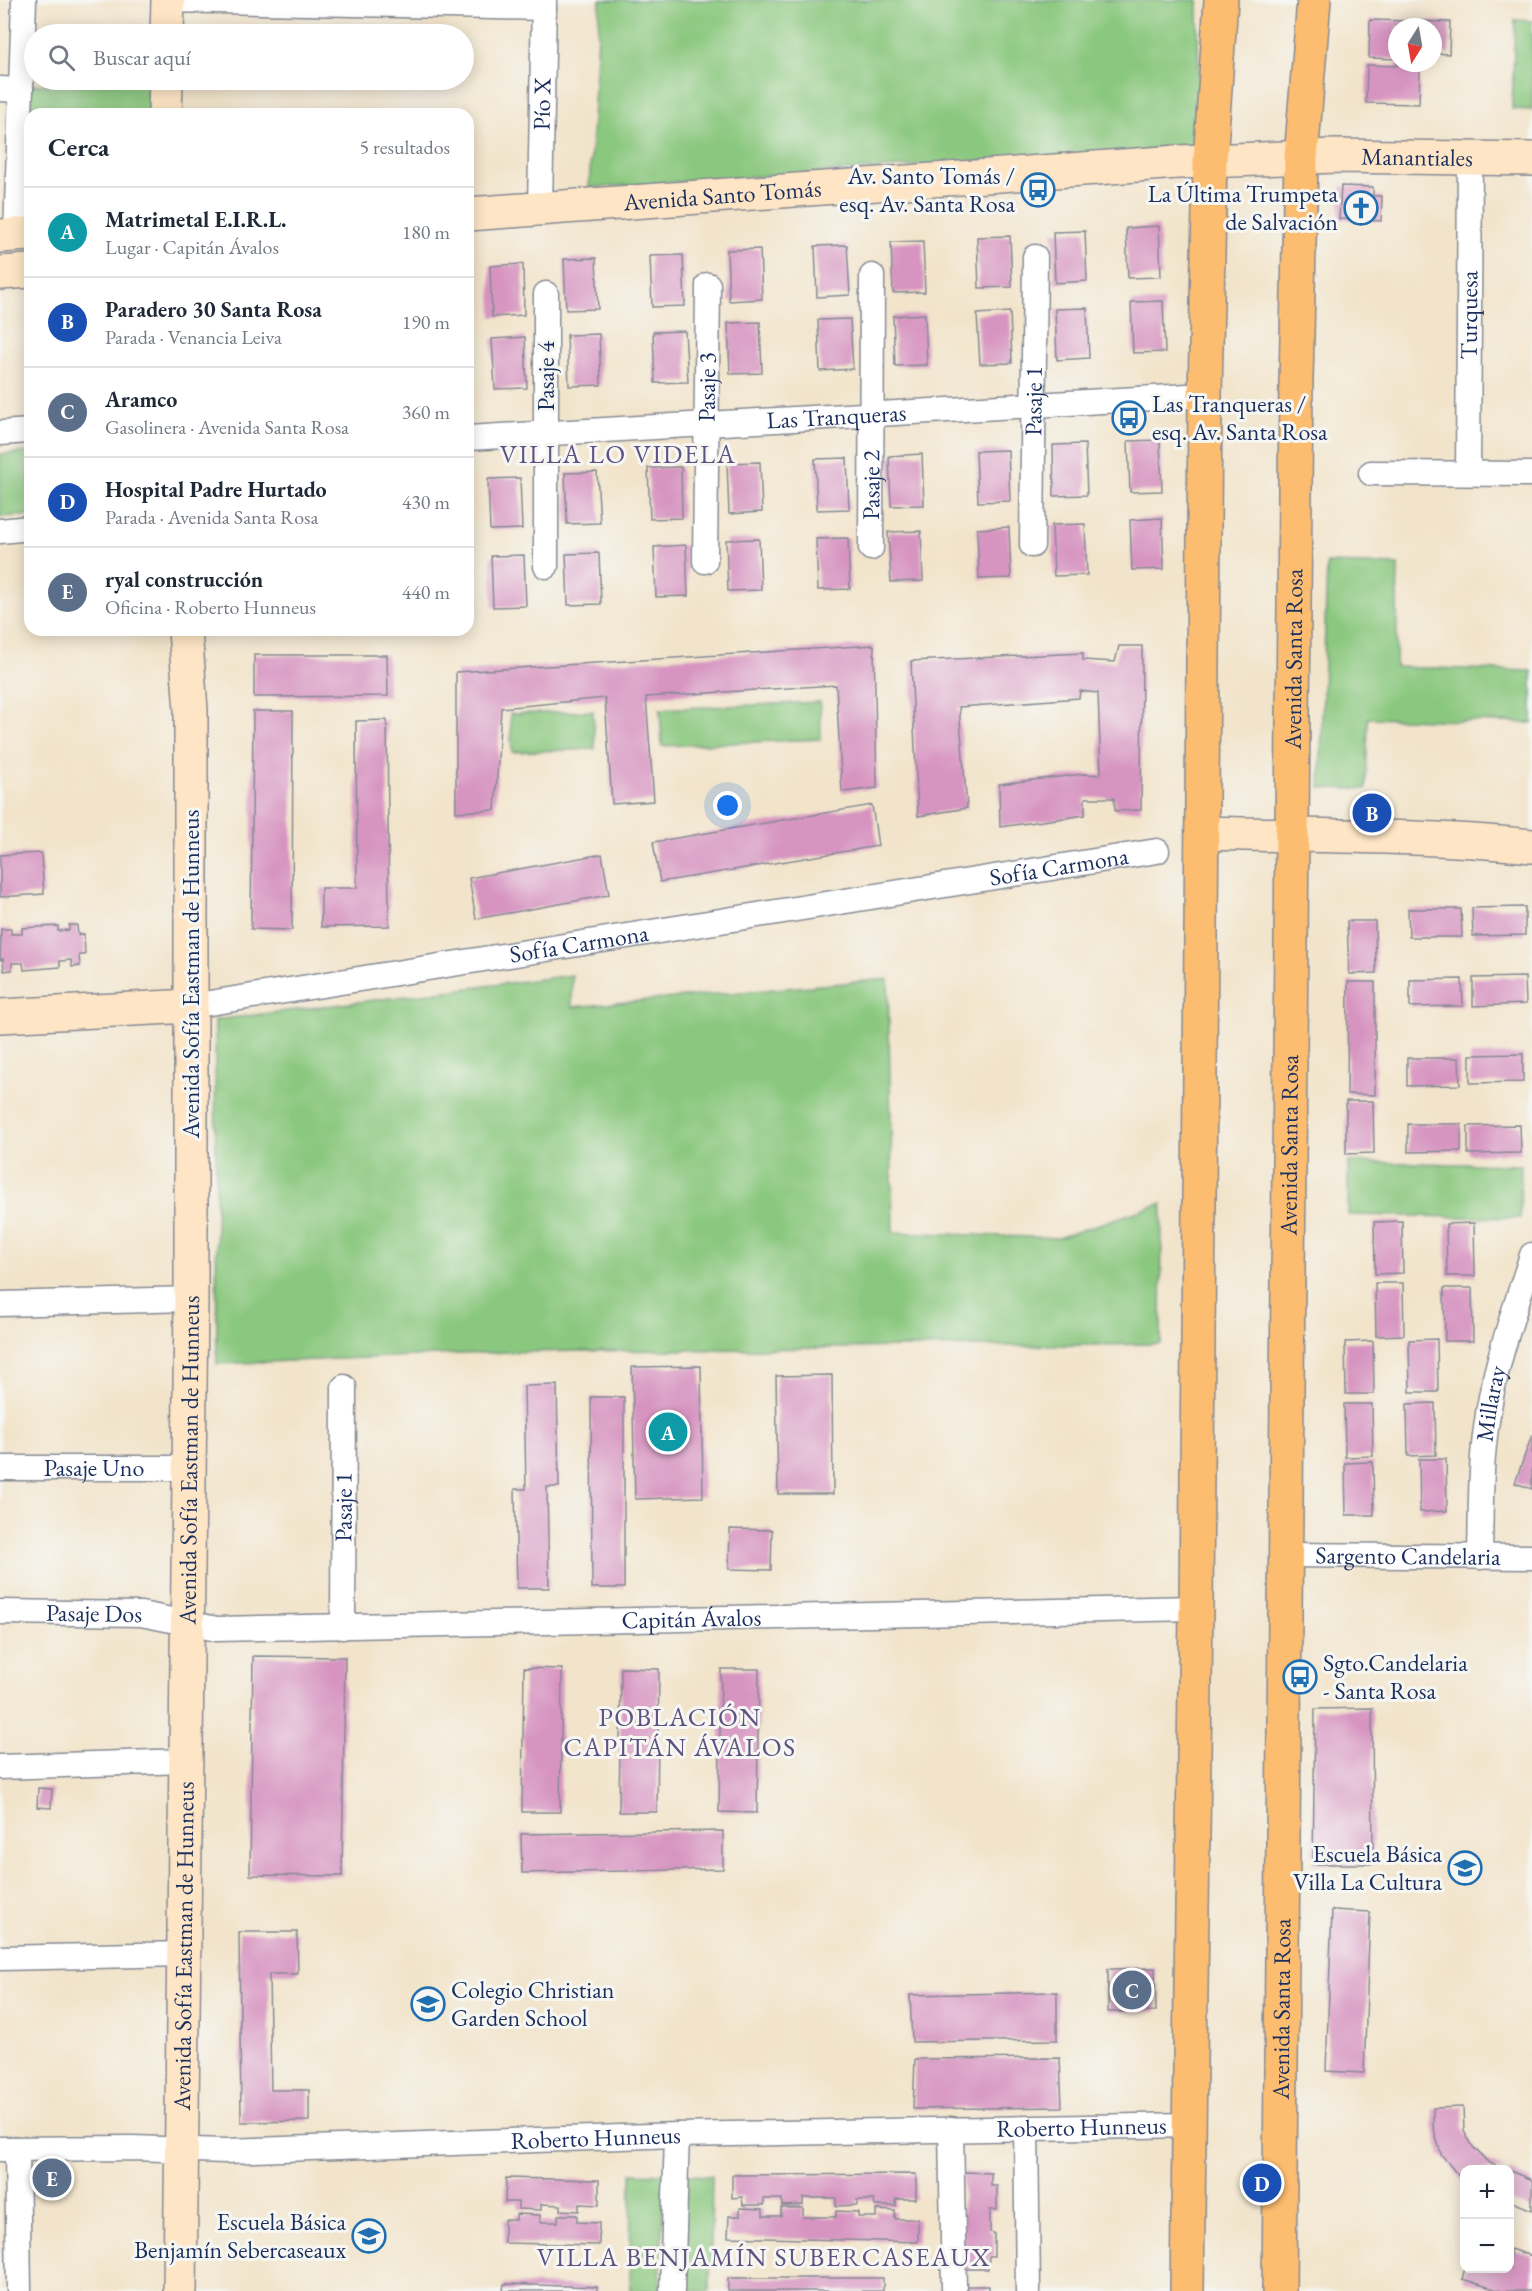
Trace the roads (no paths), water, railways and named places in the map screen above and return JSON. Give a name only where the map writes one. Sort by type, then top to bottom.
[{"type":"main road","points":[[1187,2291],[1196,1608],[1205,394],[1210,161],[1221,0]]},
{"type":"main road","name":"Avenida Santa Rosa","points":[[1279,2291],[1292,834],[1301,158],[1314,0]]},
{"type":"street","points":[[24,0],[26,24]]},
{"type":"street","points":[[167,24],[168,0],[544,4]]},
{"type":"street","name":"Pío X","points":[[540,208],[544,4]]},
{"type":"street","points":[[16,235],[11,90],[24,67]]},
{"type":"street","points":[[165,108],[166,90]]},
{"type":"street","name":"Avenida Santo Tomás","points":[[474,214],[1014,172],[1301,158]]},
{"type":"street","name":"Manantiales","points":[[1301,158],[1532,159]]},
{"type":"street","name":"Turquesa","points":[[1468,473],[1470,159]]},
{"type":"street","name":"Pasaje 1","points":[[1032,545],[1035,257]]},
{"type":"street","points":[[0,273],[24,271]]},
{"type":"street","name":"Pasaje 2","points":[[870,548],[872,276]]},
{"type":"street","name":"Pasaje 3","points":[[705,561],[708,285]]},
{"type":"street","name":"Pasaje 4","points":[[546,294],[546,566]]},
{"type":"street","name":"Las Tranqueras","points":[[474,438],[1205,394]]},
{"type":"street","points":[[0,433],[24,431]]},
{"type":"street","points":[[1371,473],[1532,474]]},
{"type":"street","points":[[0,531],[24,529]]},
{"type":"street","name":"Avenida Sofía Eastman de Hunneus","points":[[180,2291],[191,1299],[191,710],[185,636]]},
{"type":"street","points":[[1202,833],[1496,842],[1532,846]]},
{"type":"street","name":"Sofía Carmona","points":[[0,1017],[191,1006],[1157,851]]},
{"type":"street","name":"Millaray","points":[[1480,1557],[1483,1464],[1491,1394],[1498,1362],[1532,1255]]},
{"type":"street","points":[[0,1304],[191,1299]]},
{"type":"street","name":"Pasaje 1","points":[[343,1627],[344,1387]]},
{"type":"street","name":"Pasaje Uno","points":[[0,1468],[190,1468]]},
{"type":"street","name":"Sargento Candelaria","points":[[1285,1555],[1532,1557]]},
{"type":"street","name":"Capitán Ávalos","points":[[188,1624],[217,1629],[343,1627],[1196,1608]]},
{"type":"street","name":"Pasaje Dos","points":[[0,1612],[141,1614],[188,1624]]},
{"type":"street","points":[[0,1767],[186,1761]]},
{"type":"street","points":[[0,1958],[184,1954]]},
{"type":"street","name":"Roberto Hunneus","points":[[8,2149],[225,2151],[677,2135],[1190,2125]]},
{"type":"street","points":[[1026,2127],[1028,2283]]},
{"type":"street","points":[[951,2129],[954,2291]]},
{"type":"street","points":[[672,2291],[677,2135]]},
{"type":"street","points":[[8,2149],[19,2291]]},
{"type":"place","name":"Av. Santo Tomás / esq. Av. Santa Rosa","points":[[1038,190]]},
{"type":"place","name":"La Última Trumpeta de Salvación","points":[[1361,208]]},
{"type":"place","name":"Las Tranqueras / esq. Av. Santa Rosa","points":[[1129,418]]},
{"type":"place","name":"Paradero 30 Santa Rosa","points":[[1372,813]]},
{"type":"place","name":"Matrimetal E.I.R.L.","points":[[668,1432]]},
{"type":"place","name":"Sgto.Candelaria - Santa Rosa","points":[[1300,1677]]},
{"type":"place","name":"Escuela Básica Villa La Cultura","points":[[1465,1868]]},
{"type":"place","name":"Aramco","points":[[1132,1990]]},
{"type":"place","name":"Colegio Christian Garden School","points":[[428,2004]]},
{"type":"place","name":"ryal construcción","points":[[52,2178]]},
{"type":"place","name":"Hospital Padre Hurtado","points":[[1262,2183]]},
{"type":"place","name":"Escuela Básica Benjamín Sebercaseaux","points":[[369,2236]]},
{"type":"district","name":"VILLA LO VIDELA","points":[[618,454]]},
{"type":"district","name":"POBLACIÓN CAPITÁN ÁVALOS","points":[[680,1732]]},
{"type":"district","name":"VILLA BENJAMÍN SUBERCASEAUX","points":[[764,2257]]}]
